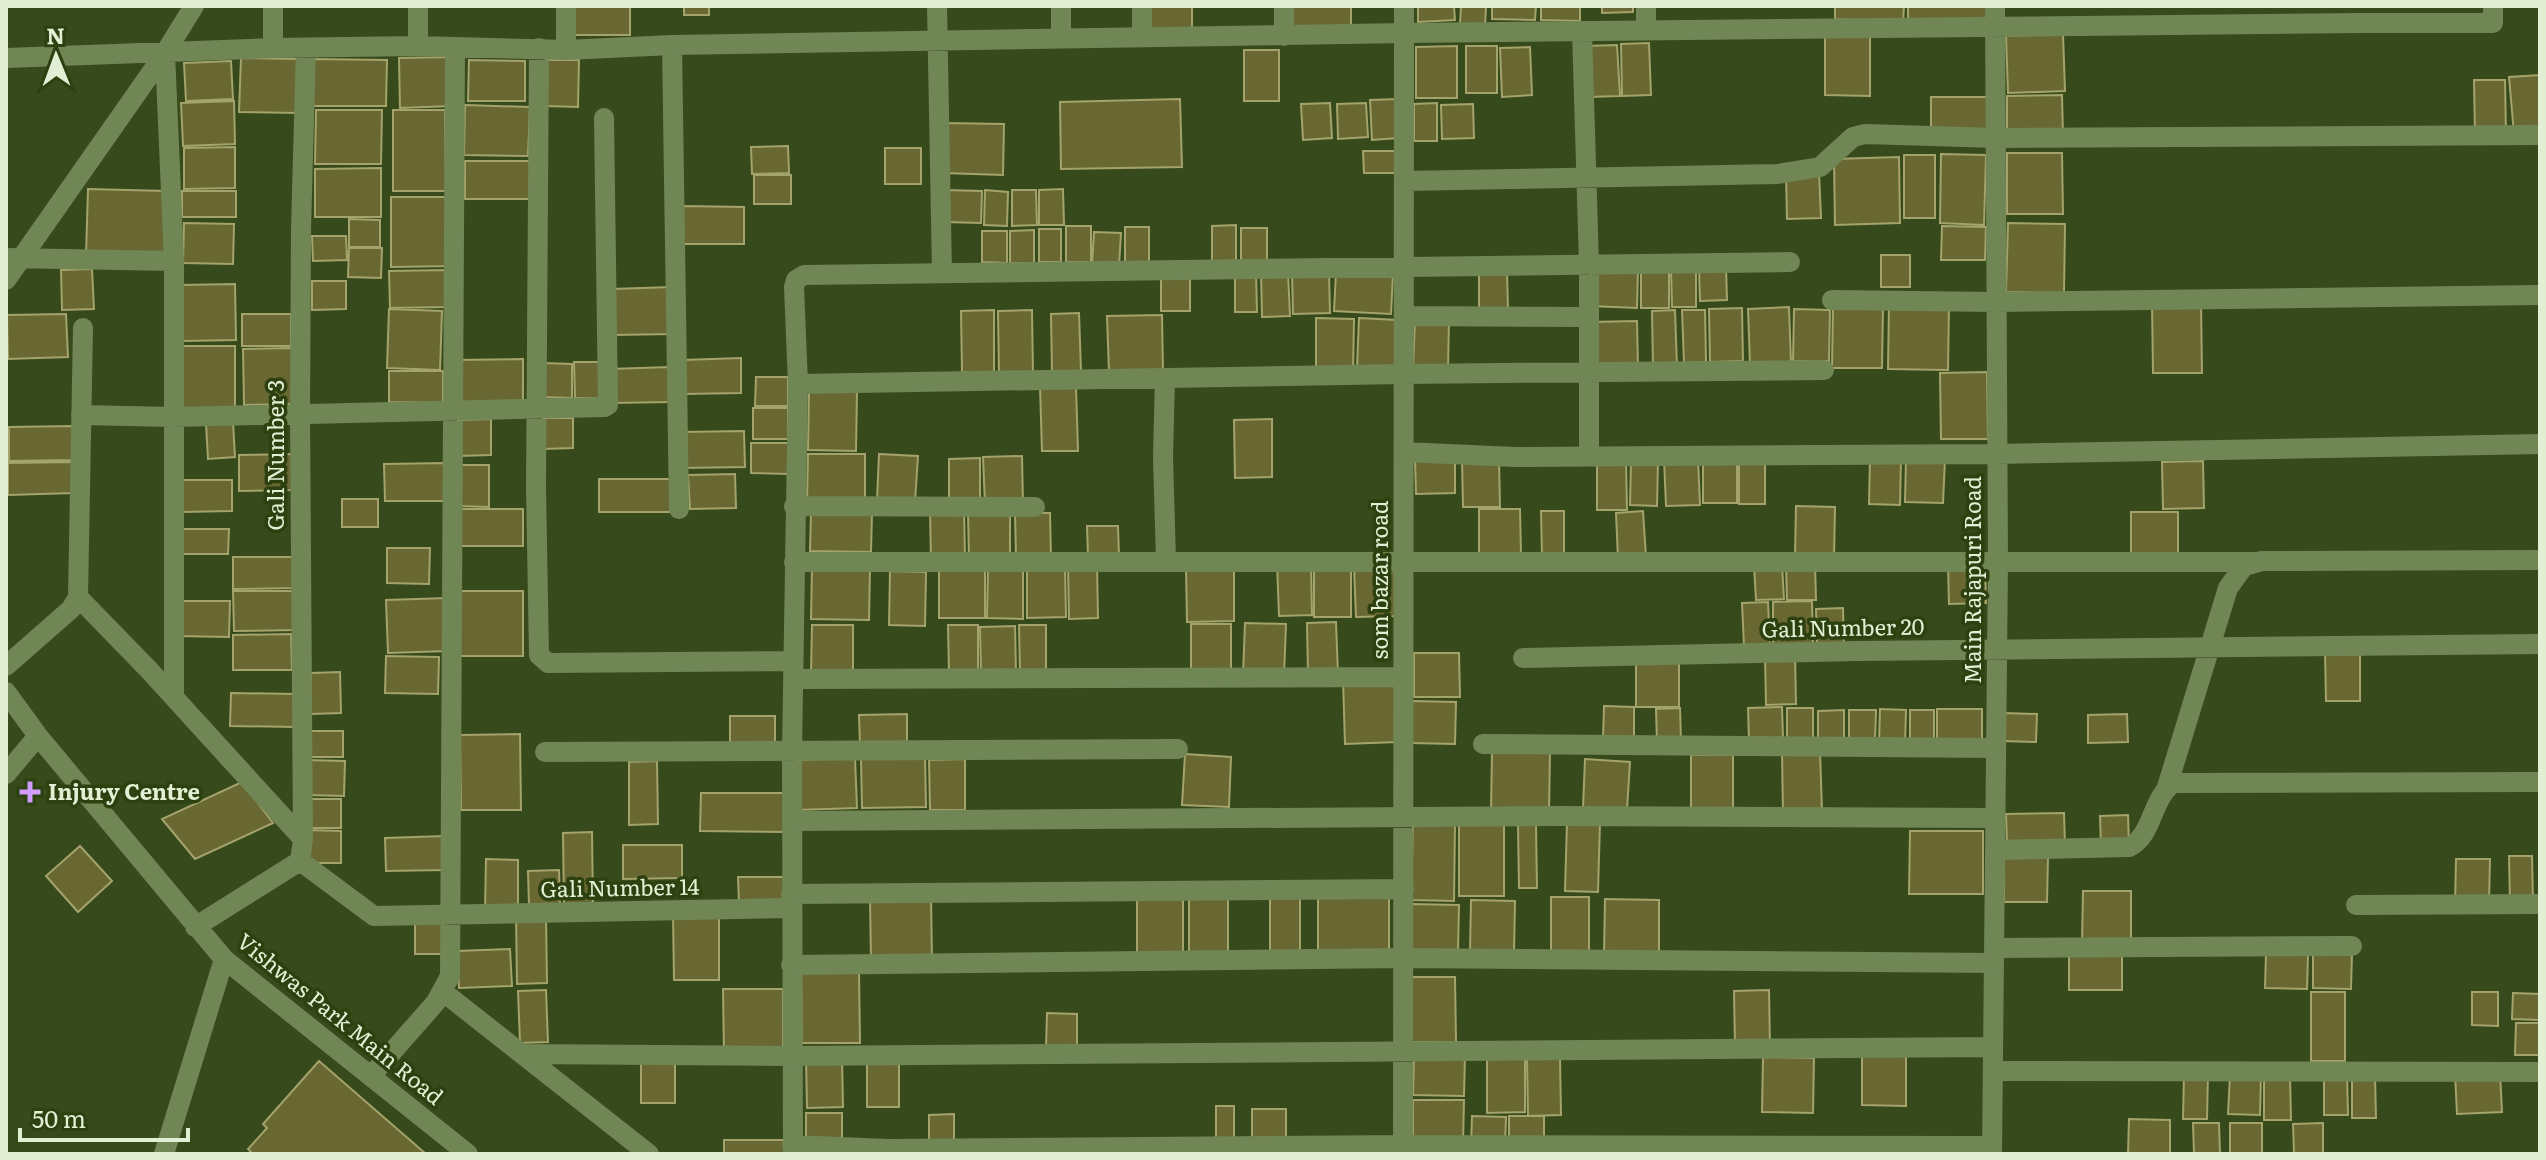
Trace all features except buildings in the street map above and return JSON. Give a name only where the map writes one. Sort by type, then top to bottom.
[{"type":"street","points":[[6,280],[12,258],[165,53],[194,6]]},
{"type":"street","points":[[273,6],[273,48]]},
{"type":"street","points":[[418,6],[418,46]]},
{"type":"street","points":[[566,6],[566,50]]},
{"type":"street","points":[[937,6],[942,273]]},
{"type":"street","points":[[1061,6],[1061,39]]},
{"type":"street","points":[[1142,6],[1142,38]]},
{"type":"street","points":[[1284,6],[1284,36]]},
{"type":"street","name":"som bazar road","points":[[1403,1149],[1404,6]]},
{"type":"street","points":[[1646,6],[1646,30]]},
{"type":"street","points":[[6,58],[273,48],[418,46],[566,50],[672,45],[1646,30],[1996,16],[2493,15]]},
{"type":"street","name":"Main Rajapuri Road","points":[[1992,1150],[1998,562],[1996,16]]},
{"type":"street","points":[[1582,31],[1589,265],[1589,456]]},
{"type":"street","points":[[672,45],[679,509]]},
{"type":"street","points":[[371,1076],[436,1002],[450,976],[455,47]]},
{"type":"street","name":"Gali Number 3","points":[[300,861],[303,839],[301,229],[306,48]]},
{"type":"street","points":[[539,48],[537,649],[542,660],[548,663],[687,663],[793,670],[1403,677]]},
{"type":"street","points":[[165,53],[174,261],[174,697]]},
{"type":"street","points":[[81,415],[174,417],[537,411],[608,405],[604,118]]},
{"type":"street","points":[[1404,181],[1778,174],[1820,167],[1853,137],[1865,134],[1996,138],[2540,135]]},
{"type":"street","points":[[12,258],[174,261]]},
{"type":"street","points":[[1790,262],[804,275],[796,280],[798,384],[792,752],[792,1150],[1992,1150]]},
{"type":"street","points":[[1832,300],[1995,302],[2540,295]]},
{"type":"street","points":[[1405,316],[1588,317]]},
{"type":"street","points":[[6,666],[71,609],[78,597],[83,328]]},
{"type":"street","points":[[798,384],[1824,370]]},
{"type":"street","points":[[1165,378],[1163,457],[1166,561]]},
{"type":"street","points":[[1404,452],[1515,457],[1997,454],[2540,444]]},
{"type":"street","points":[[794,506],[1035,507]]},
{"type":"street","points":[[794,562],[2540,560]]},
{"type":"street","points":[[1995,850],[2129,847],[2140,838],[2167,787],[2228,588],[2244,566],[2255,562]]},
{"type":"street","points":[[78,597],[303,839]]},
{"type":"street","name":"Gali Number 20","points":[[1523,658],[2211,646],[2540,644]]},
{"type":"street","name":"Vishwas Park Main Road","points":[[6,692],[38,736],[224,959],[468,1154]]},
{"type":"street","points":[[6,774],[38,736]]},
{"type":"street","points":[[1483,744],[1996,748]]},
{"type":"street","points":[[545,752],[1178,749]]},
{"type":"street","points":[[2167,787],[2174,783],[2540,782]]},
{"type":"street","points":[[792,821],[1559,816],[1995,818]]},
{"type":"street","points":[[195,927],[300,861]]},
{"type":"street","name":"Gali Number 14","points":[[300,861],[374,916],[791,901],[1404,889]]},
{"type":"street","points":[[2356,905],[2540,904]]},
{"type":"street","points":[[791,965],[1403,958],[1994,956],[2352,946]]},
{"type":"street","points":[[164,1154],[224,959]]},
{"type":"street","points":[[442,991],[649,1154]]},
{"type":"street","points":[[522,1054],[792,1056],[1993,1047]]},
{"type":"street","points":[[1993,1071],[2540,1072]]},
{"type":"place","name":"Injury Centre","points":[[30,792]]}]
